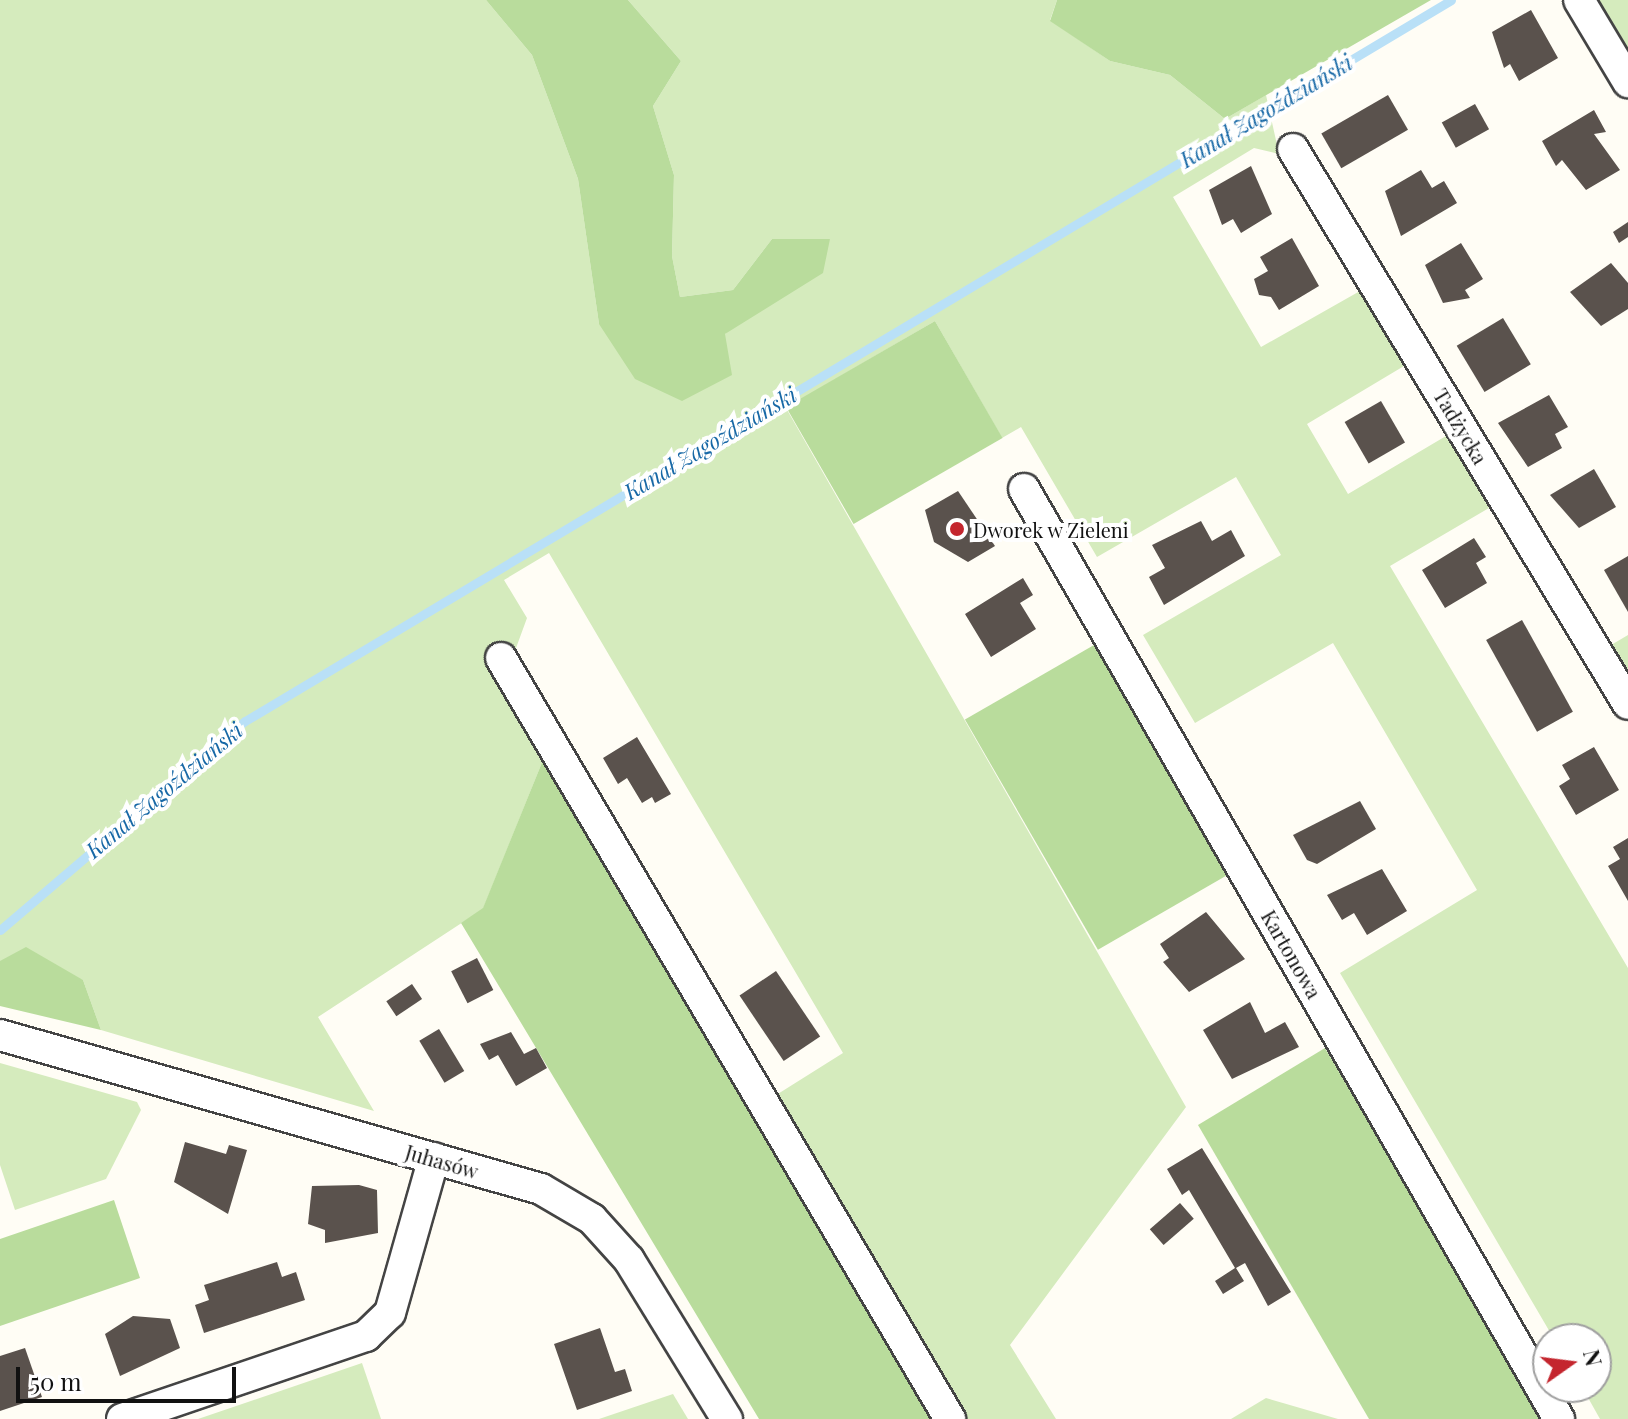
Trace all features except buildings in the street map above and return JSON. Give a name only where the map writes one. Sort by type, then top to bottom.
[{"type":"street","points":[[1579,0],[1628,82]]},
{"type":"street","name":"Tadżycka","points":[[1293,149],[1628,704]]},
{"type":"street","name":"Kartonowa","points":[[1024,489],[1559,1419]]},
{"type":"street","points":[[501,658],[950,1419]]},
{"type":"street","name":"Juhasów","points":[[0,1035],[541,1189],[592,1219],[629,1260],[727,1419]]},
{"type":"street","points":[[122,1419],[366,1336],[390,1313],[434,1158]]},
{"type":"green space","points":[[0,0],[486,0],[532,55],[578,179],[599,324],[725,334],[830,239],[772,239],[733,290],[680,297],[672,256],[674,175],[653,106],[681,61],[628,0],[1057,0],[1050,20],[1110,61],[1170,75],[1225,119],[1266,95],[1279,154],[1254,148],[1173,197],[1261,347],[1360,291],[1404,366],[1307,424],[1348,494],[1446,436],[1489,508],[1390,566],[1628,968],[1628,1419],[1600,1419],[1591,1403],[1612,1403],[1612,1323],[1545,1323],[1340,973],[1477,890],[1333,643],[1195,723],[1143,635],[1281,555],[1236,477],[1097,557],[1021,427],[1002,438],[935,321],[786,408],[1186,1107],[1010,1345],[1056,1419],[960,1419],[773,1097],[843,1053],[549,553],[504,580],[527,618],[512,659],[503,642],[485,653],[545,755],[483,909],[318,1017],[374,1111],[101,1030],[83,980],[0,961]]},
{"type":"green space","points":[[486,0],[628,0],[681,61],[653,106],[674,175],[672,256],[680,297],[733,290],[772,239],[830,239],[823,273],[725,334],[732,375],[682,401],[635,379],[599,324],[578,179],[532,55]]},
{"type":"green space","points":[[1057,0],[1431,0],[1225,119],[1170,75],[1110,61],[1050,21]]},
{"type":"green space","points":[[1597,0],[1628,0],[1628,51]]},
{"type":"green space","points":[[935,321],[1002,438],[854,524],[786,407]]},
{"type":"green space","points":[[1628,635],[1628,687],[1606,648]]},
{"type":"green space","points":[[1094,645],[1227,875],[1098,950],[965,720]]},
{"type":"green space","points":[[545,755],[937,1419],[759,1419],[461,923],[483,908]]},
{"type":"green space","points":[[26,947],[83,980],[101,1030],[0,1006],[0,961]]},
{"type":"green space","points":[[1325,1048],[1542,1419],[1369,1419],[1198,1125]]},
{"type":"green space","points":[[0,1063],[137,1102],[141,1110],[106,1179],[15,1210],[0,1165]]},
{"type":"green space","points":[[114,1200],[140,1278],[0,1326],[0,1239]]},
{"type":"green space","points":[[362,1363],[381,1419],[198,1419]]},
{"type":"green space","points":[[673,1394],[688,1419],[599,1419]]},
{"type":"green space","points":[[1266,1398],[1338,1419],[1231,1419]]},
{"type":"waterway","name":"Kanał Zagoździański","points":[[0,930],[245,721],[1451,0]]},
{"type":"place","name":"Dworek w Zieleni","points":[[957,529]]}]
